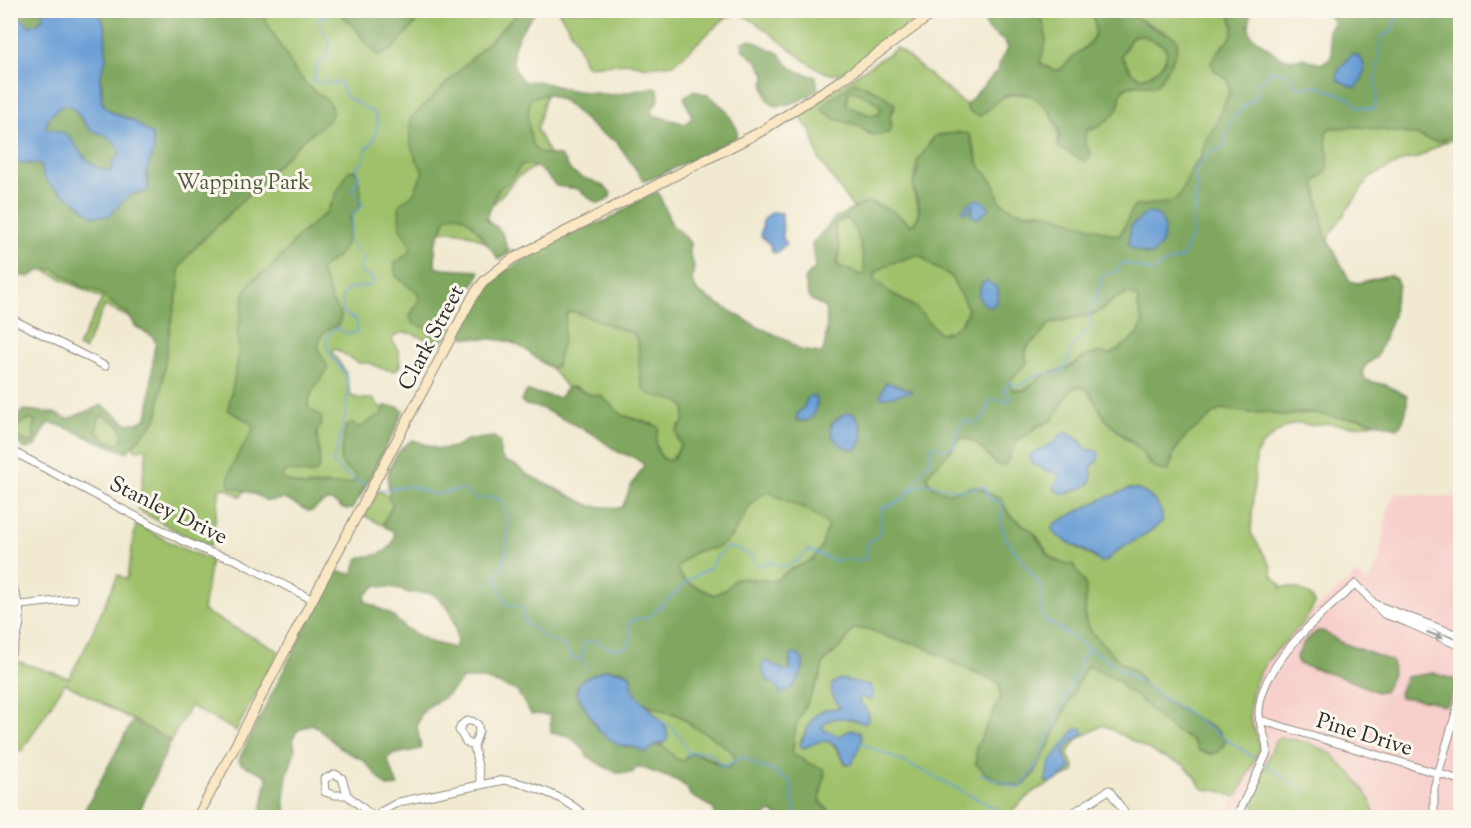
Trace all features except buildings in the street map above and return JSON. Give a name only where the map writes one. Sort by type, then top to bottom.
[{"type":"main road","name":"Clark Street","points":[[197,818],[474,294],[485,280],[512,259],[780,120],[841,80],[938,10]]},
{"type":"street","points":[[12,321],[105,366]]},
{"type":"street","name":"Stanley Drive","points":[[10,450],[181,540],[236,560],[313,600]]},
{"type":"street","points":[[10,580],[21,605],[20,624],[10,657]]},
{"type":"street","points":[[1231,818],[1237,814],[1266,757],[1267,745],[1260,720],[1260,708],[1266,685],[1280,660],[1331,604],[1356,584],[1384,614],[1461,646]]},
{"type":"street","points":[[21,605],[74,599]]},
{"type":"street","points":[[1374,604],[1461,636]]},
{"type":"street","points":[[1434,818],[1433,795],[1461,699]]},
{"type":"street","name":"Pine Drive","points":[[1260,720],[1461,780]]},
{"type":"street","points":[[474,746],[482,783]]},
{"type":"street","points":[[347,795],[375,818],[382,811],[399,802],[504,780],[517,782],[565,801],[579,809],[586,818]]},
{"type":"street","points":[[1065,818],[1109,790],[1128,818]]},
{"type":"shaded area","points":[[1395,493],[1460,498],[1460,817],[1224,818],[1238,795],[1245,777],[1256,733],[1251,723],[1250,704],[1261,670],[1271,655],[1283,646],[1305,619],[1356,574],[1368,583],[1379,561],[1387,512]]},
{"type":"green space","name":"Wapping Park","points":[[75,10],[520,11],[506,25],[483,71],[546,94],[537,130],[551,158],[519,176],[484,214],[508,249],[513,251],[498,260],[494,252],[482,240],[466,233],[448,231],[430,233],[411,253],[464,298],[439,345],[414,334],[397,335],[392,339],[399,353],[400,365],[395,371],[370,363],[359,363],[334,348],[332,352],[345,371],[351,396],[373,399],[382,409],[383,415],[398,424],[359,499],[330,484],[303,486],[283,480],[281,477],[284,472],[296,470],[304,473],[265,451],[241,497],[225,488],[220,489],[211,546],[190,538],[138,510],[147,450],[136,450],[133,447],[150,425],[161,333],[105,306],[84,350],[78,347],[102,299],[32,264],[11,184],[11,50]]},
{"type":"green space","points":[[919,10],[921,16],[848,70],[835,74],[830,74],[807,62],[761,26],[738,13],[724,19],[674,64],[648,67],[630,63],[588,66],[558,11]]},
{"type":"green space","points":[[1113,10],[1136,17],[1161,32],[1174,36],[1177,45],[1170,64],[1156,85],[1127,86],[1122,90],[1115,113],[1103,123],[1085,132],[1085,144],[1091,154],[1085,162],[1058,147],[1060,131],[1056,121],[1045,106],[1030,96],[1014,93],[1001,98],[979,116],[969,112],[966,105],[998,70],[1001,59],[1008,49],[1005,42],[989,30],[979,11],[1039,11],[1046,41],[1040,63],[1053,70],[1060,70],[1094,38],[1095,27],[1092,11]],"holes":[[[1141,35],[1163,45],[1167,52],[1161,66],[1150,75],[1141,78],[1132,73],[1121,56],[1132,36]]]},
{"type":"green space","points":[[10,11],[43,11],[43,17],[31,26],[18,17],[11,18]]},
{"type":"green space","points":[[99,11],[260,11],[296,72],[307,85],[327,100],[332,114],[328,121],[303,140],[191,252],[182,264],[179,271],[179,287],[170,328],[158,415],[128,451],[119,450],[51,423],[47,425],[36,446],[25,449],[11,438],[10,426],[24,410],[54,413],[68,419],[102,405],[128,424],[147,418],[156,343],[152,336],[135,326],[128,313],[97,291],[83,287],[54,269],[39,271],[29,277],[11,274],[11,162],[42,165],[47,181],[53,187],[87,212],[109,216],[119,203],[129,196],[144,193],[149,184],[147,169],[114,114],[101,99],[100,73],[106,58]],"holes":[[[102,415],[120,427],[122,441],[119,443],[108,441],[96,432],[99,417]],[[31,419],[35,422],[33,428],[35,438],[32,442],[27,442],[14,431],[22,422]]]},
{"type":"green space","points":[[338,11],[426,11],[392,50],[379,56]]},
{"type":"green space","points":[[520,11],[537,11],[524,27],[513,54],[513,64],[524,82],[537,81],[576,91],[613,95],[655,87],[658,89],[659,98],[652,108],[653,115],[686,124],[692,117],[684,97],[694,90],[710,96],[726,110],[737,129],[737,137],[644,181],[617,142],[597,131],[564,101],[547,94],[532,98],[529,101],[528,120],[534,147],[540,153],[560,156],[572,172],[607,189],[611,193],[610,197],[604,202],[596,203],[578,189],[556,186],[546,174],[537,168],[522,164],[511,180],[499,189],[486,219],[498,228],[505,240],[507,253],[499,259],[468,221],[455,214],[446,218],[435,245],[435,267],[479,271],[479,273],[475,282],[456,303],[451,329],[441,342],[431,338],[427,328],[412,323],[410,315],[419,297],[396,276],[394,264],[411,249],[400,229],[399,205],[414,193],[423,172],[410,142],[410,119]]},
{"type":"green space","points":[[1039,11],[1092,11],[1095,27],[1093,38],[1060,70],[1053,70],[1040,63]]},
{"type":"green space","points":[[1119,11],[1230,11],[1233,28],[1231,40],[1221,47],[1214,70],[1227,78],[1230,90],[1185,189],[1169,203],[1132,208],[1129,220],[1119,236],[1039,212],[1027,213],[1014,210],[1000,202],[995,187],[979,165],[971,138],[958,132],[935,137],[919,158],[913,186],[919,212],[916,221],[911,225],[894,212],[872,202],[853,208],[819,159],[811,131],[798,116],[800,112],[897,48],[967,108],[1014,95],[1035,98],[1044,105],[1052,117],[1058,130],[1058,143],[1091,154],[1085,144],[1085,132],[1099,127],[1118,108],[1121,93],[1126,87],[1161,80],[1177,41],[1160,29]],"holes":[[[854,82],[880,93],[895,108],[890,115],[892,127],[888,133],[869,134],[825,103]]]},
{"type":"green space","points":[[1230,11],[1251,12],[1249,27],[1251,35],[1280,57],[1292,60],[1304,58],[1319,64],[1332,55],[1328,31],[1334,21],[1329,16],[1316,11],[1460,11],[1460,136],[1451,136],[1435,142],[1417,135],[1360,127],[1330,128],[1326,135],[1328,167],[1315,183],[1325,234],[1350,281],[1358,283],[1389,275],[1396,279],[1399,286],[1394,301],[1393,316],[1377,356],[1365,366],[1362,373],[1366,380],[1386,385],[1407,396],[1404,418],[1400,426],[1397,428],[1360,418],[1341,418],[1307,412],[1285,416],[1270,412],[1252,413],[1222,409],[1186,436],[1174,452],[1169,471],[1163,471],[1152,465],[1136,446],[1109,423],[1087,389],[1076,387],[1070,391],[1052,421],[1038,425],[1030,433],[1019,438],[1004,466],[997,465],[974,443],[958,438],[952,449],[927,476],[930,483],[941,491],[950,493],[974,486],[999,498],[1009,515],[1033,532],[1051,558],[1074,565],[1086,586],[1085,619],[1092,633],[1120,662],[1134,670],[1143,683],[1153,691],[1218,731],[1226,741],[1218,752],[1199,751],[1193,741],[1170,728],[1136,696],[1126,690],[1119,681],[1088,665],[1047,750],[1029,780],[1021,787],[992,779],[976,764],[976,748],[1000,699],[1000,684],[918,644],[896,640],[868,629],[853,629],[840,648],[827,657],[823,664],[820,677],[796,725],[792,754],[824,769],[820,800],[822,805],[838,817],[780,817],[772,812],[763,817],[716,817],[713,808],[690,795],[687,788],[678,781],[640,767],[632,773],[617,773],[587,756],[584,749],[566,735],[551,733],[550,715],[531,714],[517,691],[485,679],[463,679],[446,696],[429,706],[421,714],[417,726],[421,749],[391,755],[387,759],[398,786],[387,787],[363,760],[343,750],[311,724],[297,731],[293,738],[295,750],[287,776],[284,799],[287,817],[260,817],[266,775],[241,764],[240,757],[334,571],[353,574],[357,561],[361,557],[384,552],[392,544],[394,532],[384,526],[393,504],[388,498],[388,477],[391,464],[403,447],[414,440],[437,449],[445,449],[460,445],[467,440],[494,437],[500,442],[500,454],[504,461],[515,465],[528,475],[591,506],[622,508],[631,486],[644,466],[642,463],[618,452],[593,434],[541,408],[526,405],[521,401],[527,391],[559,398],[567,388],[571,387],[601,396],[622,415],[657,426],[659,429],[656,439],[657,449],[665,460],[670,461],[674,458],[681,445],[676,431],[684,422],[685,407],[677,401],[655,396],[644,390],[640,379],[638,341],[634,334],[576,312],[568,312],[557,366],[551,368],[510,342],[464,337],[461,330],[470,309],[496,276],[555,242],[584,228],[608,220],[648,195],[658,192],[672,225],[690,243],[690,255],[694,266],[692,281],[698,292],[756,326],[787,340],[800,350],[820,353],[823,351],[826,335],[826,311],[824,307],[809,298],[805,279],[815,268],[812,244],[835,218],[868,202],[891,210],[911,225],[915,223],[920,212],[913,185],[918,170],[917,162],[935,136],[969,134],[979,165],[994,183],[1000,202],[1014,210],[1031,214],[1043,212],[1119,236],[1135,206],[1167,203],[1178,199],[1192,168],[1200,159],[1206,139],[1215,127],[1230,90],[1227,78],[1214,70],[1211,63],[1233,31]],"holes":[[[1352,54],[1358,56],[1364,64],[1362,78],[1356,87],[1338,80],[1338,71]],[[1159,217],[1147,255],[1132,248]],[[847,218],[858,235],[865,273],[860,275],[837,265],[840,246],[835,235],[835,224]],[[916,255],[921,256],[934,267],[950,275],[968,309],[961,323],[954,329],[939,333],[916,308],[888,291],[874,279],[876,272],[889,264]],[[1132,294],[1138,299],[1143,322],[1139,333],[1110,354],[1098,353],[1087,356],[1066,369],[1044,374],[1025,390],[1014,390],[1009,384],[1010,380],[1027,363],[1027,347],[1040,336],[1048,325],[1052,322],[1094,314],[1115,299]],[[811,396],[816,398],[817,405],[805,421],[797,420],[797,414],[804,407],[807,398]],[[856,416],[863,429],[832,433],[831,424]],[[768,492],[810,511],[828,525],[821,548],[812,560],[790,570],[774,581],[736,578],[725,590],[714,595],[683,579],[677,569],[680,564],[697,551],[724,544],[755,500]],[[375,586],[397,588],[409,593],[431,593],[449,609],[456,630],[457,642],[454,648],[430,642],[405,628],[392,615],[365,601],[365,596]],[[790,660],[803,668],[793,687],[780,693],[777,686],[767,681],[762,667],[767,661],[785,671],[790,671]],[[605,669],[625,671],[631,677],[632,687],[642,701],[681,717],[716,739],[734,754],[734,762],[729,768],[695,753],[691,753],[682,761],[678,760],[666,748],[659,745],[642,751],[625,747],[599,731],[577,695],[580,681]]]},
{"type":"green space","points":[[1141,35],[1163,45],[1167,52],[1164,62],[1158,69],[1141,78],[1132,73],[1121,56],[1133,36]]},
{"type":"green space","points":[[751,40],[780,54],[787,64],[797,71],[816,77],[818,89],[797,102],[773,105],[768,100],[764,89],[765,74],[757,61],[742,49],[743,42]]},
{"type":"green space","points":[[854,82],[880,93],[895,104],[890,115],[891,130],[888,133],[873,135],[857,125],[835,119],[822,110],[825,103]],"holes":[[[851,90],[870,98],[881,107],[879,114],[872,116],[847,106],[848,93]]]},
{"type":"green space","points":[[851,90],[870,98],[881,107],[879,114],[872,116],[847,106],[848,93]]},
{"type":"green space","points":[[68,104],[93,131],[108,135],[121,152],[113,162],[111,171],[96,167],[63,134],[46,128],[53,113]]},
{"type":"green space","points":[[1360,127],[1417,135],[1427,140],[1441,141],[1451,136],[1460,137],[1370,177],[1331,233],[1329,242],[1325,234],[1315,183],[1326,172],[1328,159],[1325,135],[1330,128]]},
{"type":"green space","points":[[352,170],[357,172],[361,192],[360,207],[350,218],[344,248],[320,272],[341,316],[338,325],[326,331],[320,339],[318,348],[328,368],[312,392],[308,408],[322,418],[317,433],[319,467],[313,474],[288,471],[284,472],[281,477],[303,486],[353,482],[357,476],[345,468],[340,461],[346,426],[350,423],[362,427],[382,415],[384,406],[399,407],[403,411],[352,509],[346,509],[335,502],[327,501],[312,511],[308,511],[285,499],[267,501],[249,492],[229,487],[233,464],[253,430],[251,423],[228,410],[239,353],[237,330],[244,293],[252,280],[268,270],[298,236],[326,213],[348,172]]},
{"type":"green space","points":[[846,218],[851,222],[860,243],[865,273],[860,275],[837,265],[840,249],[835,224]]},
{"type":"green space","points":[[916,255],[950,275],[968,309],[961,323],[949,332],[939,333],[916,308],[888,291],[874,279],[876,272],[889,264]]},
{"type":"green space","points":[[1132,294],[1138,299],[1143,323],[1139,333],[1121,348],[1110,354],[1098,353],[1087,356],[1066,369],[1044,374],[1025,390],[1014,390],[1009,384],[1010,380],[1027,363],[1026,355],[1029,345],[1048,325],[1100,311],[1116,298]]},
{"type":"green space","points":[[572,311],[634,334],[637,340],[644,390],[655,396],[677,401],[685,407],[684,422],[678,427],[677,438],[681,445],[670,461],[658,452],[653,424],[622,415],[601,396],[589,394],[575,387],[567,388],[551,368],[557,366],[566,315]]},
{"type":"green space","points":[[1076,387],[1087,389],[1106,419],[1140,449],[1149,465],[1172,464],[1174,452],[1186,436],[1222,409],[1252,413],[1270,412],[1278,415],[1319,413],[1341,418],[1360,418],[1374,423],[1354,426],[1294,424],[1275,434],[1256,455],[1251,533],[1281,588],[1290,587],[1300,590],[1309,595],[1315,603],[1301,625],[1267,662],[1255,684],[1250,715],[1259,748],[1238,795],[1235,797],[1220,791],[1204,789],[1184,765],[1101,726],[1078,739],[1069,751],[1068,755],[1075,768],[1074,772],[1034,791],[1005,817],[838,817],[822,803],[821,794],[825,773],[820,768],[792,755],[796,725],[820,677],[823,664],[845,642],[853,629],[868,629],[896,640],[918,644],[1000,685],[1000,699],[976,748],[999,782],[1014,787],[1033,777],[1079,678],[1088,665],[1119,681],[1126,690],[1136,696],[1170,728],[1193,741],[1202,752],[1213,755],[1224,745],[1219,731],[1179,709],[1153,691],[1143,683],[1137,673],[1120,662],[1092,633],[1085,619],[1086,594],[1066,563],[1054,560],[1034,533],[1008,512],[1002,500],[974,486],[943,493],[930,484],[927,476],[944,455],[951,451],[958,438],[976,442],[1009,459],[1016,443],[1038,426],[1045,424],[1070,391]],"holes":[[[1068,433],[1080,440],[1087,450],[1095,450],[1098,460],[1091,468],[1090,483],[1083,488],[1063,494],[1055,490],[1058,474],[1044,470],[1031,454],[1055,442],[1059,436]],[[1129,489],[1136,489],[1147,494],[1162,521],[1149,532],[1117,551],[1107,561],[1096,559],[1056,535],[1053,530],[1055,524],[1088,506]],[[840,679],[871,686],[870,700],[861,697],[858,699],[864,723],[836,718],[826,722],[822,727],[823,730],[839,736],[851,730],[846,765],[839,752],[831,744],[821,741],[806,747],[800,742],[813,717],[826,709],[840,708]]]},
{"type":"green space","points":[[102,415],[122,429],[122,438],[119,443],[108,441],[96,432],[99,417]]},
{"type":"green space","points":[[31,419],[35,422],[33,428],[35,438],[32,442],[27,442],[14,431],[22,422]]},
{"type":"green space","points":[[378,491],[387,494],[396,492],[391,501],[394,503],[382,525],[365,516]]},
{"type":"green space","points":[[768,492],[810,511],[829,525],[821,548],[812,560],[790,570],[774,581],[737,578],[725,590],[714,595],[686,582],[676,569],[689,556],[698,551],[725,542],[734,533],[755,500]]},
{"type":"green space","points":[[136,524],[181,548],[211,560],[203,611],[279,651],[236,731],[190,706],[171,741],[65,683],[22,751],[11,748],[11,679],[17,661],[69,678],[118,575],[127,579]]},
{"type":"green space","points":[[1317,631],[1323,631],[1340,642],[1392,661],[1390,681],[1384,692],[1377,692],[1347,679],[1299,664],[1296,659],[1304,642]]},
{"type":"green space","points":[[1433,673],[1456,680],[1448,704],[1443,706],[1430,701],[1400,697],[1399,693],[1406,677]]},
{"type":"green space","points":[[649,706],[680,716],[694,727],[709,734],[734,754],[734,762],[729,768],[705,756],[691,753],[682,761],[678,760],[659,745],[664,744],[656,717]]},
{"type":"green space","points":[[133,720],[171,741],[137,817],[81,817]]},
{"type":"green space","points":[[1281,737],[1309,743],[1334,755],[1341,765],[1353,775],[1370,799],[1375,817],[1264,817],[1261,815],[1253,804],[1253,793],[1275,742]]},
{"type":"water","points":[[43,11],[99,11],[105,27],[106,59],[100,77],[102,103],[111,112],[134,121],[152,135],[154,150],[146,172],[148,191],[132,194],[109,216],[94,216],[48,183],[43,176],[41,164],[11,162],[11,18],[18,17],[31,26],[43,18]],"holes":[[[68,104],[91,131],[109,138],[121,153],[113,162],[111,171],[95,166],[84,157],[67,134],[46,128],[50,116],[60,107]]]},
{"type":"water","points":[[1352,54],[1358,56],[1364,64],[1362,79],[1356,88],[1337,79],[1338,71]]},
{"type":"water","points":[[976,199],[983,201],[990,208],[977,219],[971,215],[973,205],[966,213],[962,211],[967,204]]},
{"type":"water","points":[[772,212],[782,213],[783,238],[786,244],[776,253],[772,252],[771,246],[761,236],[763,220]]},
{"type":"water","points":[[1147,213],[1160,217],[1164,230],[1160,244],[1151,255],[1132,248],[1128,244],[1131,226]]},
{"type":"water","points":[[987,281],[999,292],[996,303],[991,307],[984,304],[978,296],[982,283]]},
{"type":"water","points":[[886,382],[911,390],[911,392],[882,398],[880,396]]},
{"type":"water","points":[[811,396],[817,399],[813,416],[807,420],[797,420],[797,414],[804,407],[807,398]]},
{"type":"water","points":[[848,413],[854,413],[862,431],[861,441],[856,450],[840,444],[832,434],[833,423]]},
{"type":"water","points":[[1064,432],[1077,438],[1087,450],[1095,450],[1099,453],[1098,460],[1091,467],[1090,483],[1083,488],[1063,494],[1054,488],[1058,474],[1033,465],[1030,458],[1031,454],[1055,442]]},
{"type":"water","points":[[1129,489],[1147,494],[1160,509],[1162,521],[1149,532],[1117,551],[1107,561],[1100,562],[1056,535],[1053,530],[1054,524],[1100,500]]},
{"type":"water","points":[[797,654],[803,660],[798,681],[790,689],[780,693],[777,686],[765,677],[763,662],[767,661],[785,671],[790,671],[791,655]]},
{"type":"water","points":[[605,669],[629,673],[634,691],[666,728],[667,741],[655,745],[646,753],[637,748],[618,745],[599,731],[576,692],[580,681]]},
{"type":"water","points":[[840,679],[869,685],[873,696],[870,700],[861,697],[858,699],[868,712],[868,721],[864,723],[836,718],[826,722],[822,727],[839,736],[851,730],[860,732],[862,740],[852,764],[848,765],[838,749],[830,742],[821,741],[803,748],[800,745],[813,717],[826,709],[840,708],[831,693],[832,684]]},
{"type":"water","points":[[1082,728],[1084,734],[1071,743],[1065,751],[1071,769],[1054,782],[1045,782],[1050,762],[1075,729]]},
{"type":"waterway","points":[[330,10],[318,19],[330,44],[328,53],[317,67],[313,81],[321,84],[326,80],[332,84],[340,82],[346,96],[374,113],[378,124],[373,140],[366,149],[364,161],[356,167],[359,179],[352,191],[363,205],[353,213],[348,239],[355,250],[365,257],[358,271],[374,279],[371,285],[349,289],[342,297],[343,312],[357,321],[357,331],[349,334],[335,328],[326,338],[328,352],[344,373],[348,387],[344,421],[332,462],[348,476],[368,485]]},
{"type":"waterway","points":[[376,488],[381,490],[411,486],[434,495],[462,489],[476,499],[492,497],[504,502],[507,542],[504,560],[496,580],[507,605],[522,606],[525,623],[548,639],[563,645],[573,659],[582,658],[584,643],[596,640],[612,649],[629,646],[632,635],[628,625],[632,620],[649,617],[690,579],[710,568],[718,555],[727,547],[754,557],[758,566],[770,562],[786,567],[808,550],[833,560],[866,560],[867,543],[879,535],[882,508],[899,502],[905,497],[930,461],[931,447],[934,445],[945,449],[953,447],[956,435],[965,420],[974,424],[984,417],[991,400],[1008,402],[1011,398],[1004,391],[1010,381],[1018,387],[1038,374],[1055,373],[1065,369],[1072,346],[1092,325],[1088,315],[1096,301],[1102,275],[1117,271],[1120,264],[1126,263],[1153,272],[1162,264],[1182,258],[1193,235],[1197,188],[1194,170],[1211,152],[1224,147],[1230,124],[1238,112],[1257,97],[1256,88],[1270,71],[1289,73],[1296,87],[1317,86],[1349,98],[1360,108],[1374,109],[1381,37],[1392,31],[1394,22],[1404,10]]},
{"type":"waterway","points":[[909,491],[925,483],[960,490],[984,486],[990,499],[1003,502],[1001,523],[1005,537],[1042,588],[1040,603],[1043,618],[1261,762]]},
{"type":"waterway","points":[[981,774],[1020,789],[1035,768],[1081,661],[1089,648]]},
{"type":"waterway","points":[[582,659],[587,669]]},
{"type":"waterway","points":[[659,721],[669,725],[678,734],[688,755],[691,752],[710,752],[722,767],[743,757],[760,767],[776,771],[779,776],[789,780],[798,818]]},
{"type":"waterway","points":[[861,743],[921,770],[1003,812]]},
{"type":"waterway","points":[[1265,764],[1309,794]]}]
